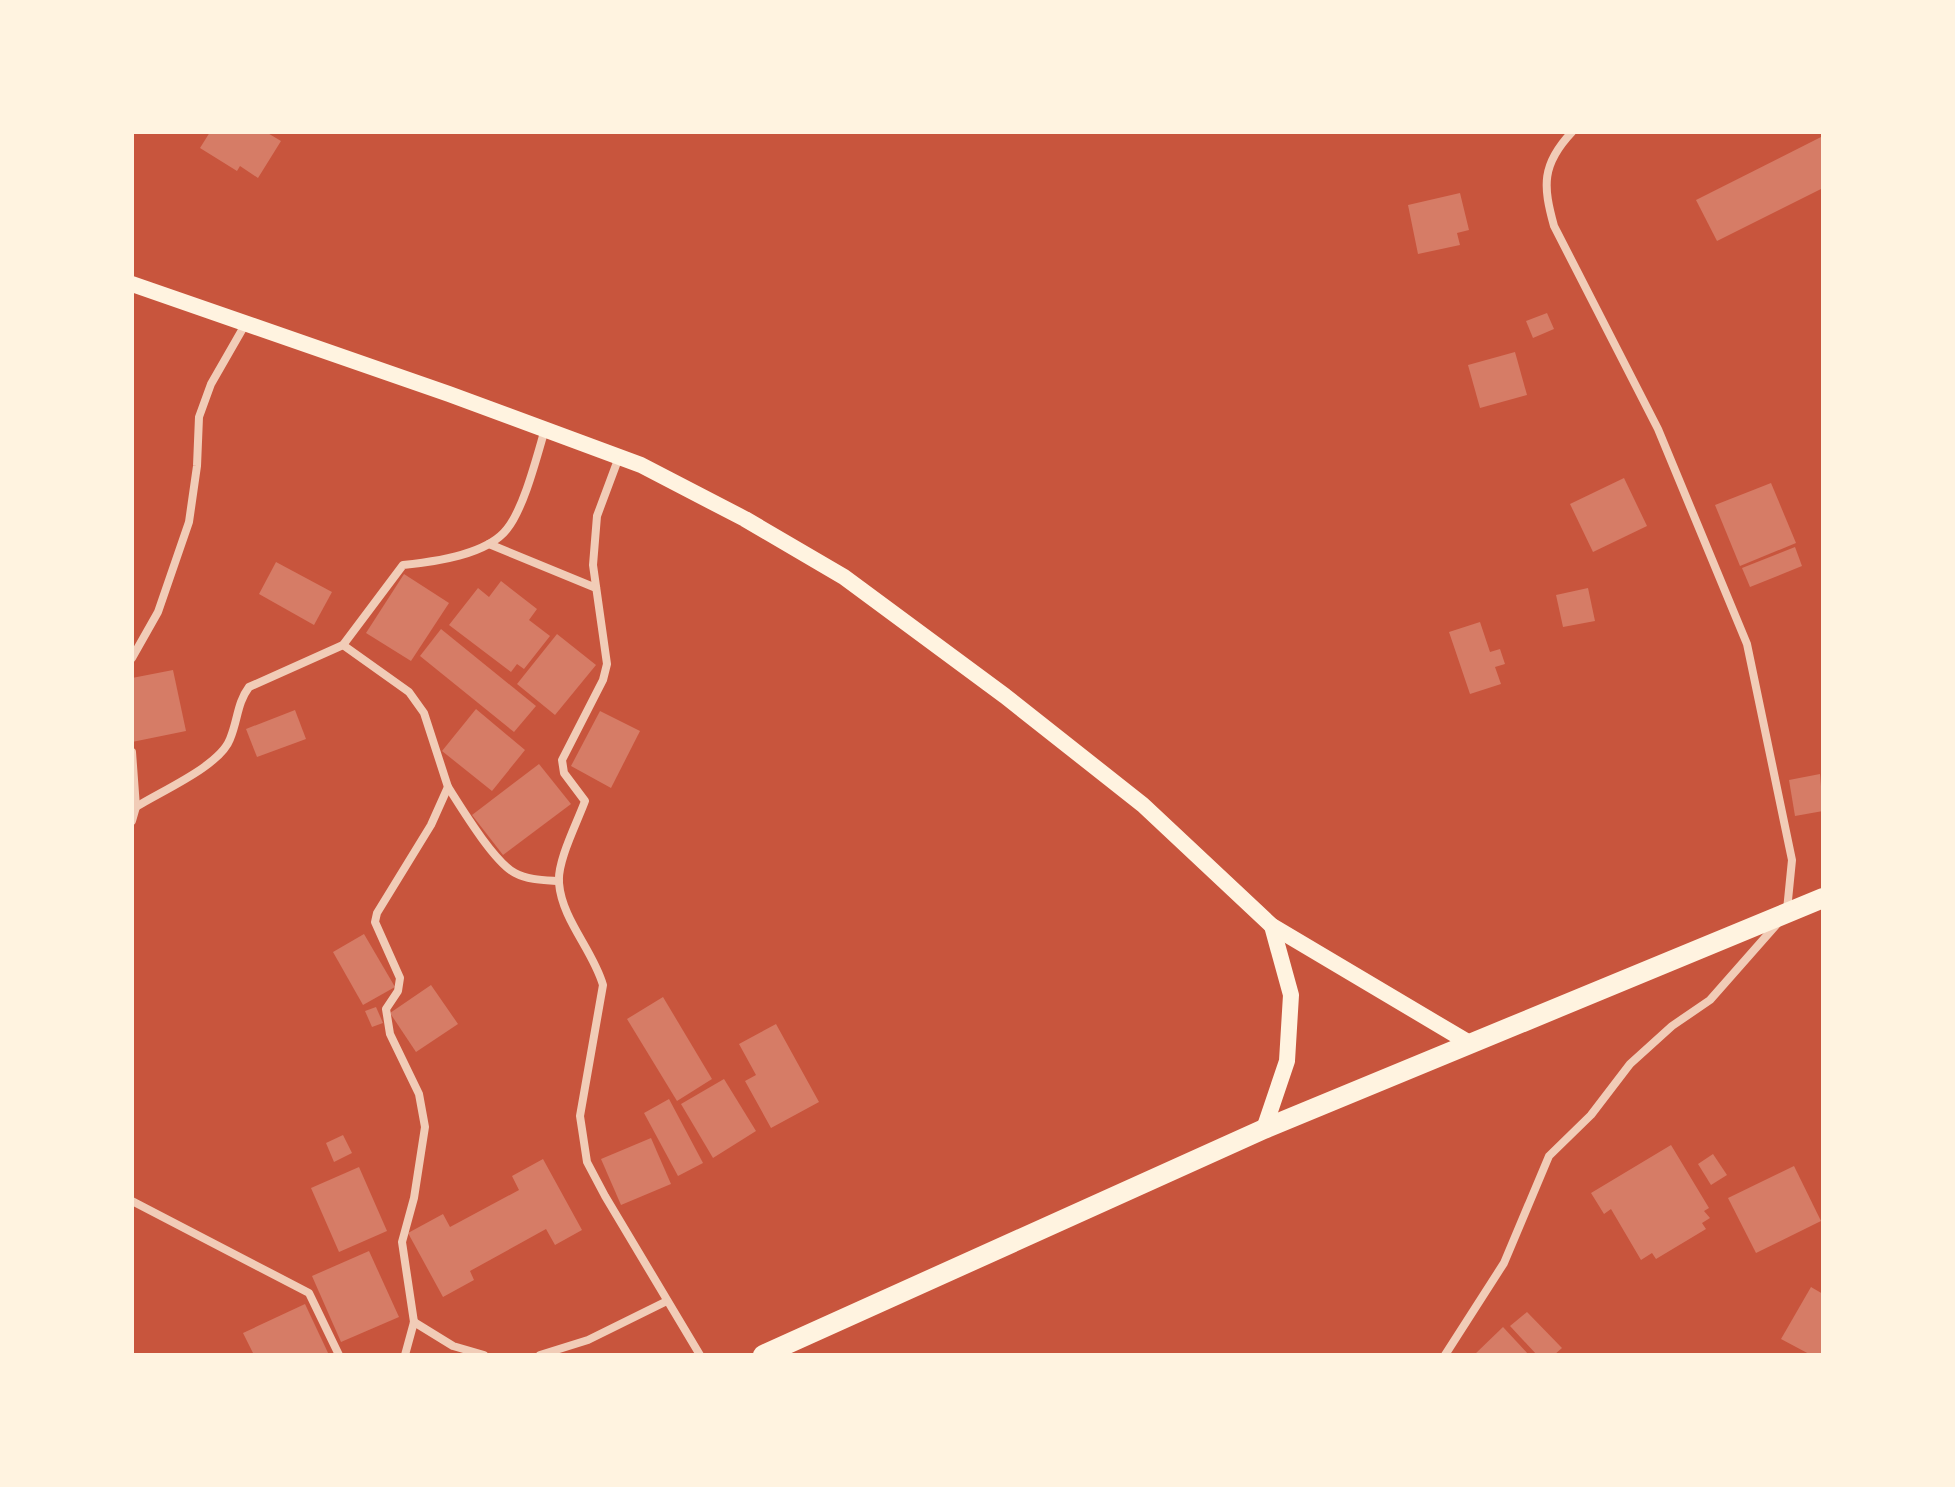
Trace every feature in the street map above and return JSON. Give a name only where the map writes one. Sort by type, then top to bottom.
[{"type":"main road","points":[[132,284],[619,456],[745,519],[844,577],[1005,696],[1143,805],[1272,926],[1471,1044]]},
{"type":"main road","points":[[763,1355],[1264,1129],[1823,898]]},
{"type":"main road","points":[[1264,1129],[1287,1061],[1291,995],[1272,926]]},
{"type":"street","points":[[1445,1355],[1504,1263],[1549,1156],[1591,1115],[1630,1064],[1672,1026],[1710,1000],[1786,914],[1792,860],[1747,644],[1658,429],[1554,226],[1545,193],[1549,163],[1572,132]]},
{"type":"street","points":[[132,658],[158,612],[189,522],[197,466],[199,417],[211,384],[246,323]]},
{"type":"street","points":[[136,807],[219,757],[230,740],[240,698],[249,687],[343,645],[403,565],[442,561],[489,544],[507,529],[521,500],[545,428]]},
{"type":"street","points":[[619,456],[597,516],[593,565],[607,664],[603,680],[562,760],[564,773],[585,801],[559,881],[563,902],[598,968],[603,985],[580,1116],[587,1162],[700,1355]]},
{"type":"street","points":[[489,544],[596,588]]},
{"type":"street","points":[[343,645],[409,692],[430,728],[448,787],[500,861],[513,873],[531,879],[559,881]]},
{"type":"street","points":[[132,752],[136,807],[132,821]]},
{"type":"street","points":[[405,1355],[414,1322],[402,1242],[414,1198],[425,1127],[419,1094],[388,1026],[386,1009],[398,991],[400,978],[375,922],[377,913],[431,825],[448,787]]},
{"type":"street","points":[[132,1201],[309,1293],[339,1355]]},
{"type":"street","points":[[540,1355],[588,1340],[667,1301]]},
{"type":"street","points":[[414,1322],[453,1346],[484,1355]]},
{"type":"building","points":[[210,132],[266,132],[281,141],[258,178],[240,166],[237,171],[200,148]]},
{"type":"building","points":[[1823,136],[1823,188],[1717,241],[1696,200]]},
{"type":"building","points":[[1460,193],[1469,230],[1457,233],[1460,245],[1418,254],[1408,205]]},
{"type":"building","points":[[1547,313],[1554,329],[1533,338],[1526,321]]},
{"type":"building","points":[[1515,352],[1527,395],[1480,408],[1468,365]]},
{"type":"building","points":[[1624,478],[1647,526],[1593,552],[1570,504]]},
{"type":"building","points":[[1771,483],[1796,543],[1740,566],[1715,505]]},
{"type":"building","points":[[1795,547],[1802,566],[1750,587],[1742,568]]},
{"type":"building","points":[[276,562],[332,592],[314,625],[259,594]]},
{"type":"building","points":[[404,574],[449,603],[411,661],[366,633]]},
{"type":"building","points":[[501,581],[537,609],[529,620],[550,636],[524,669],[517,664],[511,672],[449,625],[478,588],[489,597]]},
{"type":"building","points":[[1588,588],[1595,621],[1563,627],[1556,595]]},
{"type":"building","points":[[1480,622],[1490,652],[1500,649],[1505,664],[1495,667],[1501,684],[1470,694],[1449,632]]},
{"type":"building","points":[[441,629],[536,706],[514,732],[420,656]]},
{"type":"building","points":[[557,634],[596,665],[555,715],[517,684]]},
{"type":"building","points":[[173,670],[186,731],[132,742],[132,678]]},
{"type":"building","points":[[476,709],[525,750],[492,791],[442,751]]},
{"type":"building","points":[[295,710],[306,739],[257,757],[246,729]]},
{"type":"building","points":[[600,711],[640,731],[611,788],[571,766]]},
{"type":"building","points":[[539,764],[571,804],[503,855],[472,815]]},
{"type":"building","points":[[1820,774],[1823,811],[1795,816],[1789,780]]},
{"type":"building","points":[[364,934],[395,987],[363,1005],[333,952]]},
{"type":"building","points":[[431,985],[458,1024],[416,1052],[390,1013]]},
{"type":"building","points":[[663,997],[712,1079],[677,1101],[627,1019]]},
{"type":"building","points":[[376,1007],[383,1023],[372,1027],[365,1011]]},
{"type":"building","points":[[776,1024],[819,1102],[771,1128],[745,1081],[756,1075],[739,1044]]},
{"type":"building","points":[[724,1079],[756,1131],[713,1158],[681,1104]]},
{"type":"building","points":[[669,1099],[703,1163],[678,1176],[644,1113]]},
{"type":"building","points":[[343,1135],[352,1153],[334,1162],[326,1143]]},
{"type":"building","points":[[651,1138],[671,1184],[621,1205],[601,1159]]},
{"type":"building","points":[[1671,1145],[1709,1208],[1704,1211],[1710,1218],[1702,1223],[1706,1229],[1656,1259],[1652,1253],[1641,1260],[1611,1209],[1604,1214],[1591,1193]]},
{"type":"building","points":[[1713,1154],[1727,1175],[1711,1185],[1698,1164]]},
{"type":"building","points":[[543,1159],[582,1230],[555,1245],[546,1229],[470,1271],[474,1280],[443,1297],[408,1233],[443,1214],[450,1227],[519,1190],[512,1176]]},
{"type":"building","points":[[1794,1166],[1821,1221],[1756,1253],[1728,1198]]},
{"type":"building","points":[[359,1167],[387,1231],[339,1252],[311,1188]]},
{"type":"building","points":[[369,1251],[399,1317],[341,1342],[312,1276]]},
{"type":"building","points":[[1811,1287],[1823,1294],[1823,1355],[1811,1355],[1781,1339]]},
{"type":"building","points":[[305,1304],[329,1355],[254,1355],[243,1333]]},
{"type":"building","points":[[1527,1312],[1562,1348],[1554,1355],[1537,1355],[1510,1326]]},
{"type":"building","points":[[1503,1327],[1529,1355],[1474,1355]]}]
